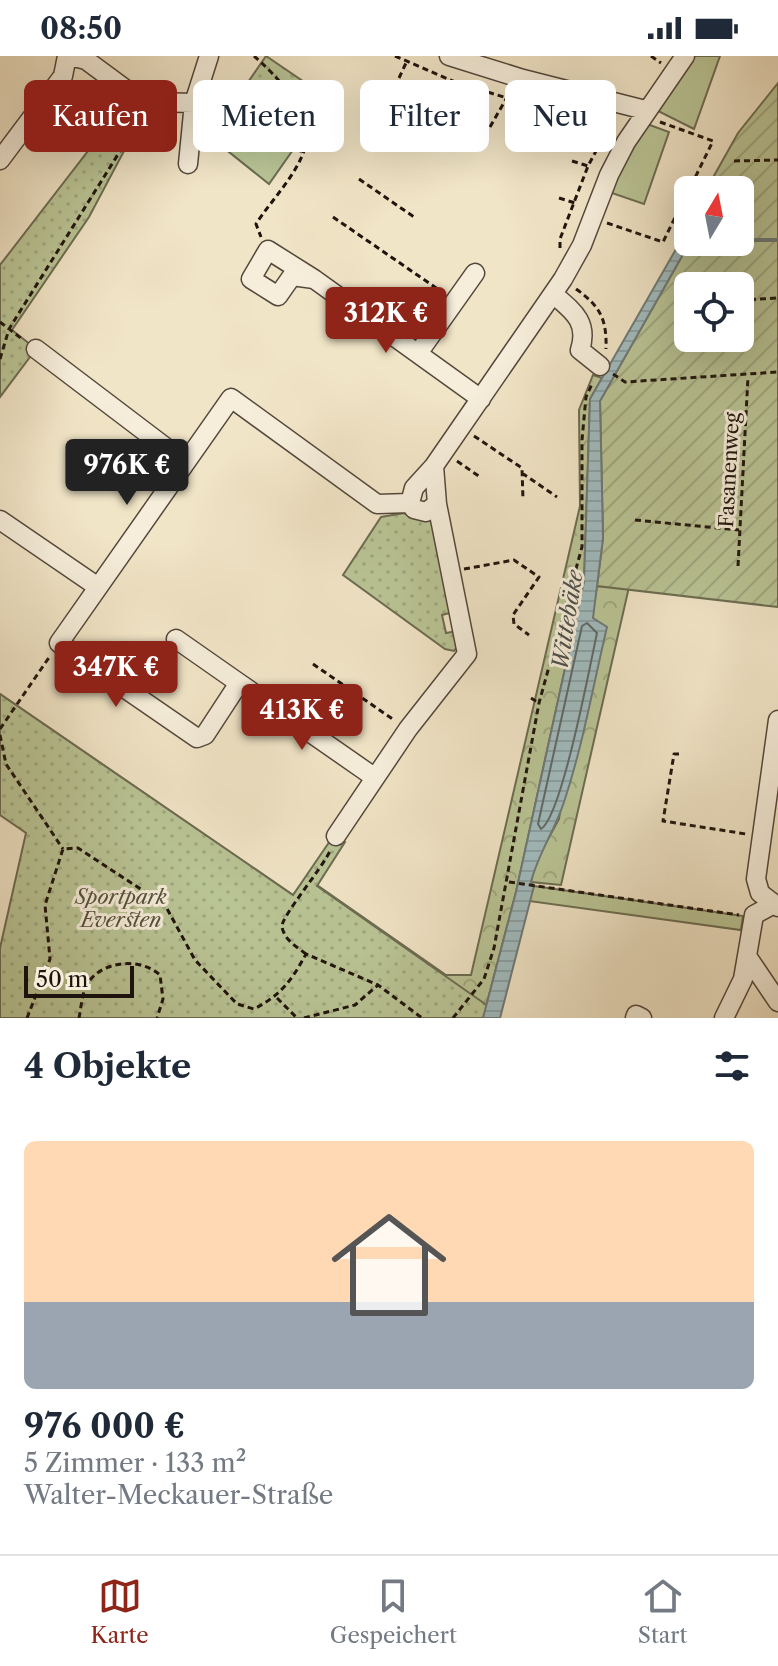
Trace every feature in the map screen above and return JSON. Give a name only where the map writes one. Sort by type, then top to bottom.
[{"type":"street","points":[[3,149],[63,76],[69,56],[86,60],[113,80]]},
{"type":"street","points":[[201,80],[209,56]]},
{"type":"street","points":[[449,56],[643,113]]},
{"type":"street","points":[[437,504],[426,512],[414,509],[410,503],[414,488],[439,459],[558,286],[593,218],[609,175],[643,113],[685,56]]},
{"type":"street","points":[[188,164],[193,113]]},
{"type":"street","points":[[314,279],[292,276],[278,296],[251,279],[268,250],[314,279],[419,352],[481,399]]},
{"type":"street","points":[[419,352],[475,273]]},
{"type":"street","points":[[558,286],[580,319],[584,338],[580,350],[608,371]]},
{"type":"street","points":[[36,349],[185,462]]},
{"type":"street","points":[[239,683],[205,735],[197,738],[59,643],[231,398],[377,504],[410,503]]},
{"type":"street","points":[[336,836],[408,729],[467,654],[437,504],[439,459]]},
{"type":"street","points":[[0,520],[98,587]]},
{"type":"street","points":[[176,639],[374,777]]},
{"type":"street","points":[[724,1018],[749,959],[754,915],[776,906],[760,893],[756,879],[778,720]]},
{"type":"street","points":[[749,959],[778,1002]]},
{"type":"street","points":[[635,1018],[642,1018]]},
{"type":"path","points":[[254,56],[295,104],[306,125],[308,141],[300,160],[256,224],[257,232],[269,243],[268,250]]},
{"type":"path","points":[[395,56],[450,80]]},
{"type":"path","points":[[399,78],[407,63]]},
{"type":"path","points":[[490,127],[505,101]]},
{"type":"path","points":[[643,113],[713,141],[696,176]]},
{"type":"path","points":[[0,359],[9,329],[120,152]]},
{"type":"path","points":[[453,1018],[484,979],[510,882],[539,703],[582,547],[582,440],[586,397],[608,371],[604,316],[596,304],[558,286],[560,239],[595,152]]},
{"type":"path","points":[[734,161],[778,160]]},
{"type":"path","points":[[572,161],[588,166]]},
{"type":"path","points":[[359,179],[414,217]]},
{"type":"path","points":[[559,198],[575,203]]},
{"type":"path","points":[[333,217],[454,301]]},
{"type":"path","points":[[593,218],[663,242],[674,220]]},
{"type":"path","points":[[754,299],[778,298]]},
{"type":"path","points":[[0,322],[36,349]]},
{"type":"path","points":[[608,371],[625,382],[748,377],[778,372]]},
{"type":"path","name":"Fasanenweg","points":[[738,566],[748,377]]},
{"type":"path","points":[[461,427],[522,468],[523,500]]},
{"type":"path","points":[[439,459],[480,477]]},
{"type":"path","points":[[522,473],[557,497]]},
{"type":"path","points":[[635,520],[739,530]]},
{"type":"path","points":[[453,572],[514,560],[539,577],[513,615],[514,624],[529,635]]},
{"type":"path","points":[[0,729],[59,643]]},
{"type":"path","points":[[313,664],[408,729]]},
{"type":"path","points":[[313,734],[344,688]]},
{"type":"path","points":[[531,698],[539,703]]},
{"type":"path","points":[[0,735],[6,764],[63,849]]},
{"type":"path","points":[[679,754],[674,754],[663,821],[762,836]]},
{"type":"path","points":[[336,836],[329,855],[284,917],[282,927],[287,939],[306,954],[378,985],[422,1018]]},
{"type":"path","points":[[63,849],[78,848],[165,905],[195,960],[237,1004],[254,1009],[276,998],[291,982],[306,954]]},
{"type":"path","points":[[27,1018],[50,959],[45,905],[63,849]]},
{"type":"path","points":[[510,882],[754,915]]},
{"type":"path","points":[[79,1018],[85,988],[92,979],[123,963],[140,965],[160,975],[163,999],[157,1018]]},
{"type":"path","points":[[304,1018],[355,1005],[378,985]]},
{"type":"path","points":[[276,998],[297,1018]]},
{"type":"green space","points":[[266,56],[301,80],[250,80]]},
{"type":"green space","points":[[685,56],[720,56],[694,129],[648,106]]},
{"type":"green space","points":[[778,83],[778,607],[597,586],[603,538],[600,401],[682,256],[754,256],[754,176],[714,176],[738,133]]},
{"type":"green space","points":[[639,121],[669,132],[644,204],[603,190]]},
{"type":"green space","points":[[87,152],[124,152],[89,217],[12,330],[36,349],[0,397],[0,265]]},
{"type":"green space","points":[[229,152],[291,152],[269,184]]},
{"type":"green space","name":"Sportpark Eversten","points":[[593,375],[602,378],[590,399],[584,582],[516,892],[483,1018],[157,1018],[0,694],[293,895],[307,878],[446,975],[471,975],[580,506],[579,410]]},
{"type":"green space","points":[[404,513],[415,519],[428,518],[436,526],[453,612],[442,615],[446,633],[457,631],[462,640],[454,651],[445,649],[343,575],[381,517]]},
{"type":"green space","points":[[597,586],[629,587],[561,885],[531,882],[535,863],[559,819]]},
{"type":"green space","name":"Sportpark Eversten","points":[[0,694],[293,895],[334,835],[345,842],[317,886],[488,1006],[483,1018],[0,1018],[0,948],[26,833],[0,815]]},
{"type":"green space","points":[[534,886],[743,916],[741,930],[529,901]]},
{"type":"water","name":"Wittebäke","points":[[674,253],[674,256],[682,256],[600,401],[603,538],[593,618],[607,627],[571,781],[531,882],[534,886],[500,1018],[483,1018],[516,892],[584,582],[590,399]]},
{"type":"waterway","name":"Wittebäke","points":[[754,240],[778,240]]}]
